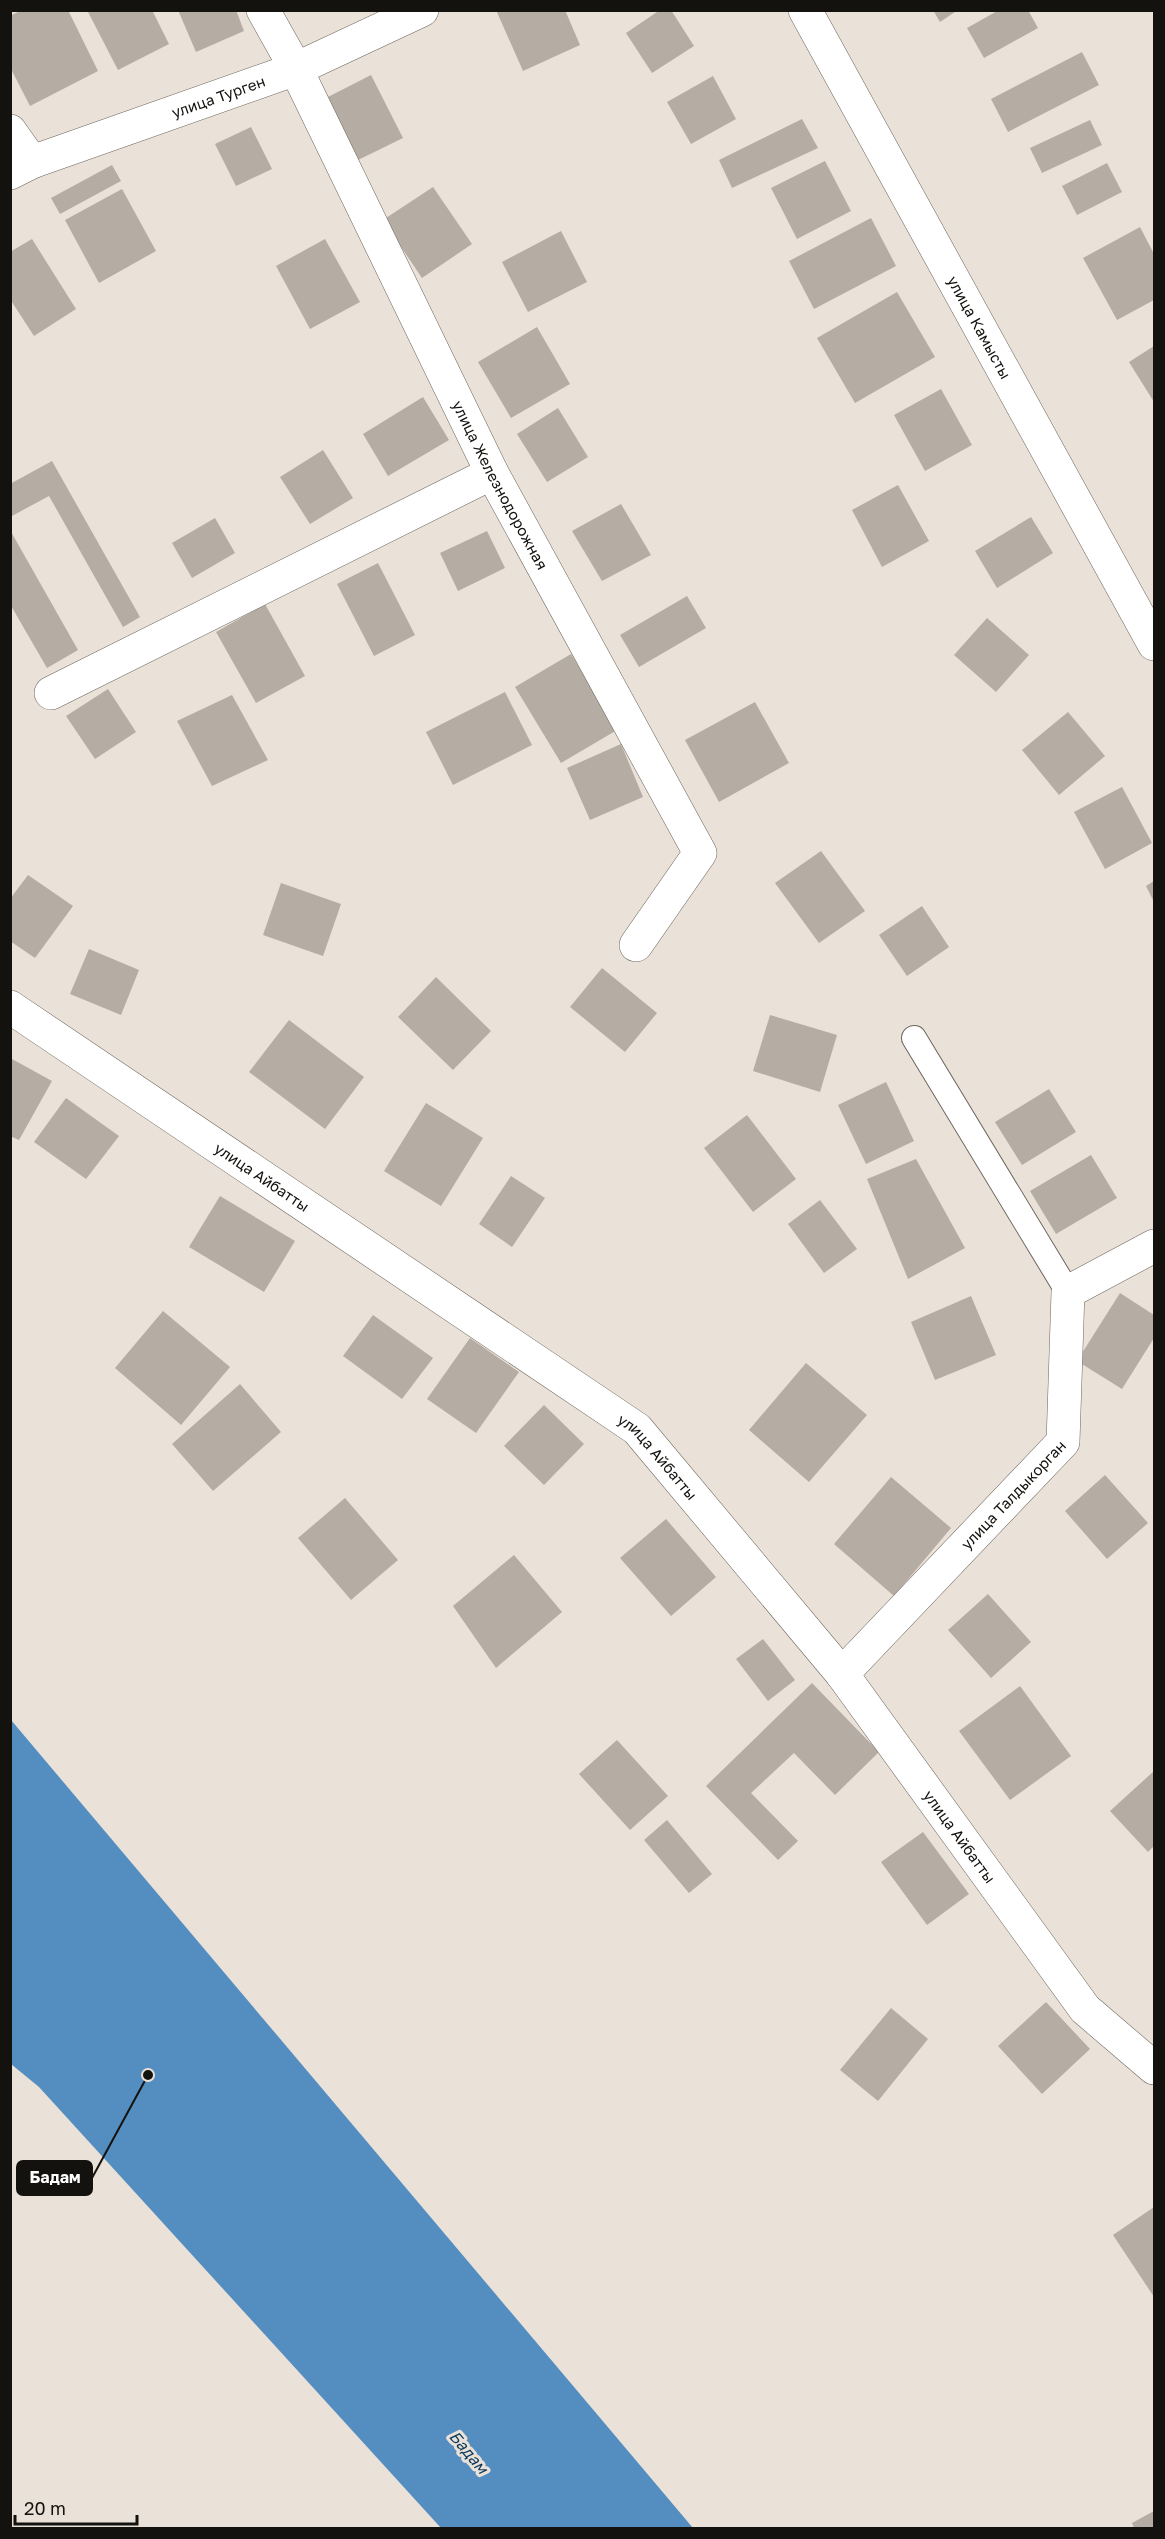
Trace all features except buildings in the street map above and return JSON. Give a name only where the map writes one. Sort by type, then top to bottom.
[{"type":"street","name":"улица Железнодорожная","points":[[263,10],[296,69],[492,473],[700,853],[636,945]]},
{"type":"street","name":"улица Турген","points":[[21,167],[296,69],[422,10]]},
{"type":"street","name":"улица Камысты","points":[[805,10],[1155,644]]},
{"type":"street","points":[[10,131],[21,167]]},
{"type":"street","points":[[51,693],[492,473]]},
{"type":"street","name":"улица Айбатты","points":[[10,1007],[637,1430],[842,1674],[1085,2009],[1155,2067]]},
{"type":"street","points":[[1068,1292],[1155,1246]]},
{"type":"street","name":"улица Талдыкорган","points":[[842,1674],[1063,1442],[1068,1292]]},
{"type":"lane","points":[[914,1038],[1068,1292]]},
{"type":"water","points":[[10,1720],[693,2528],[441,2528],[39,2087],[11,2064]]},
{"type":"place","name":"Бадам","points":[[148,2075]]}]
